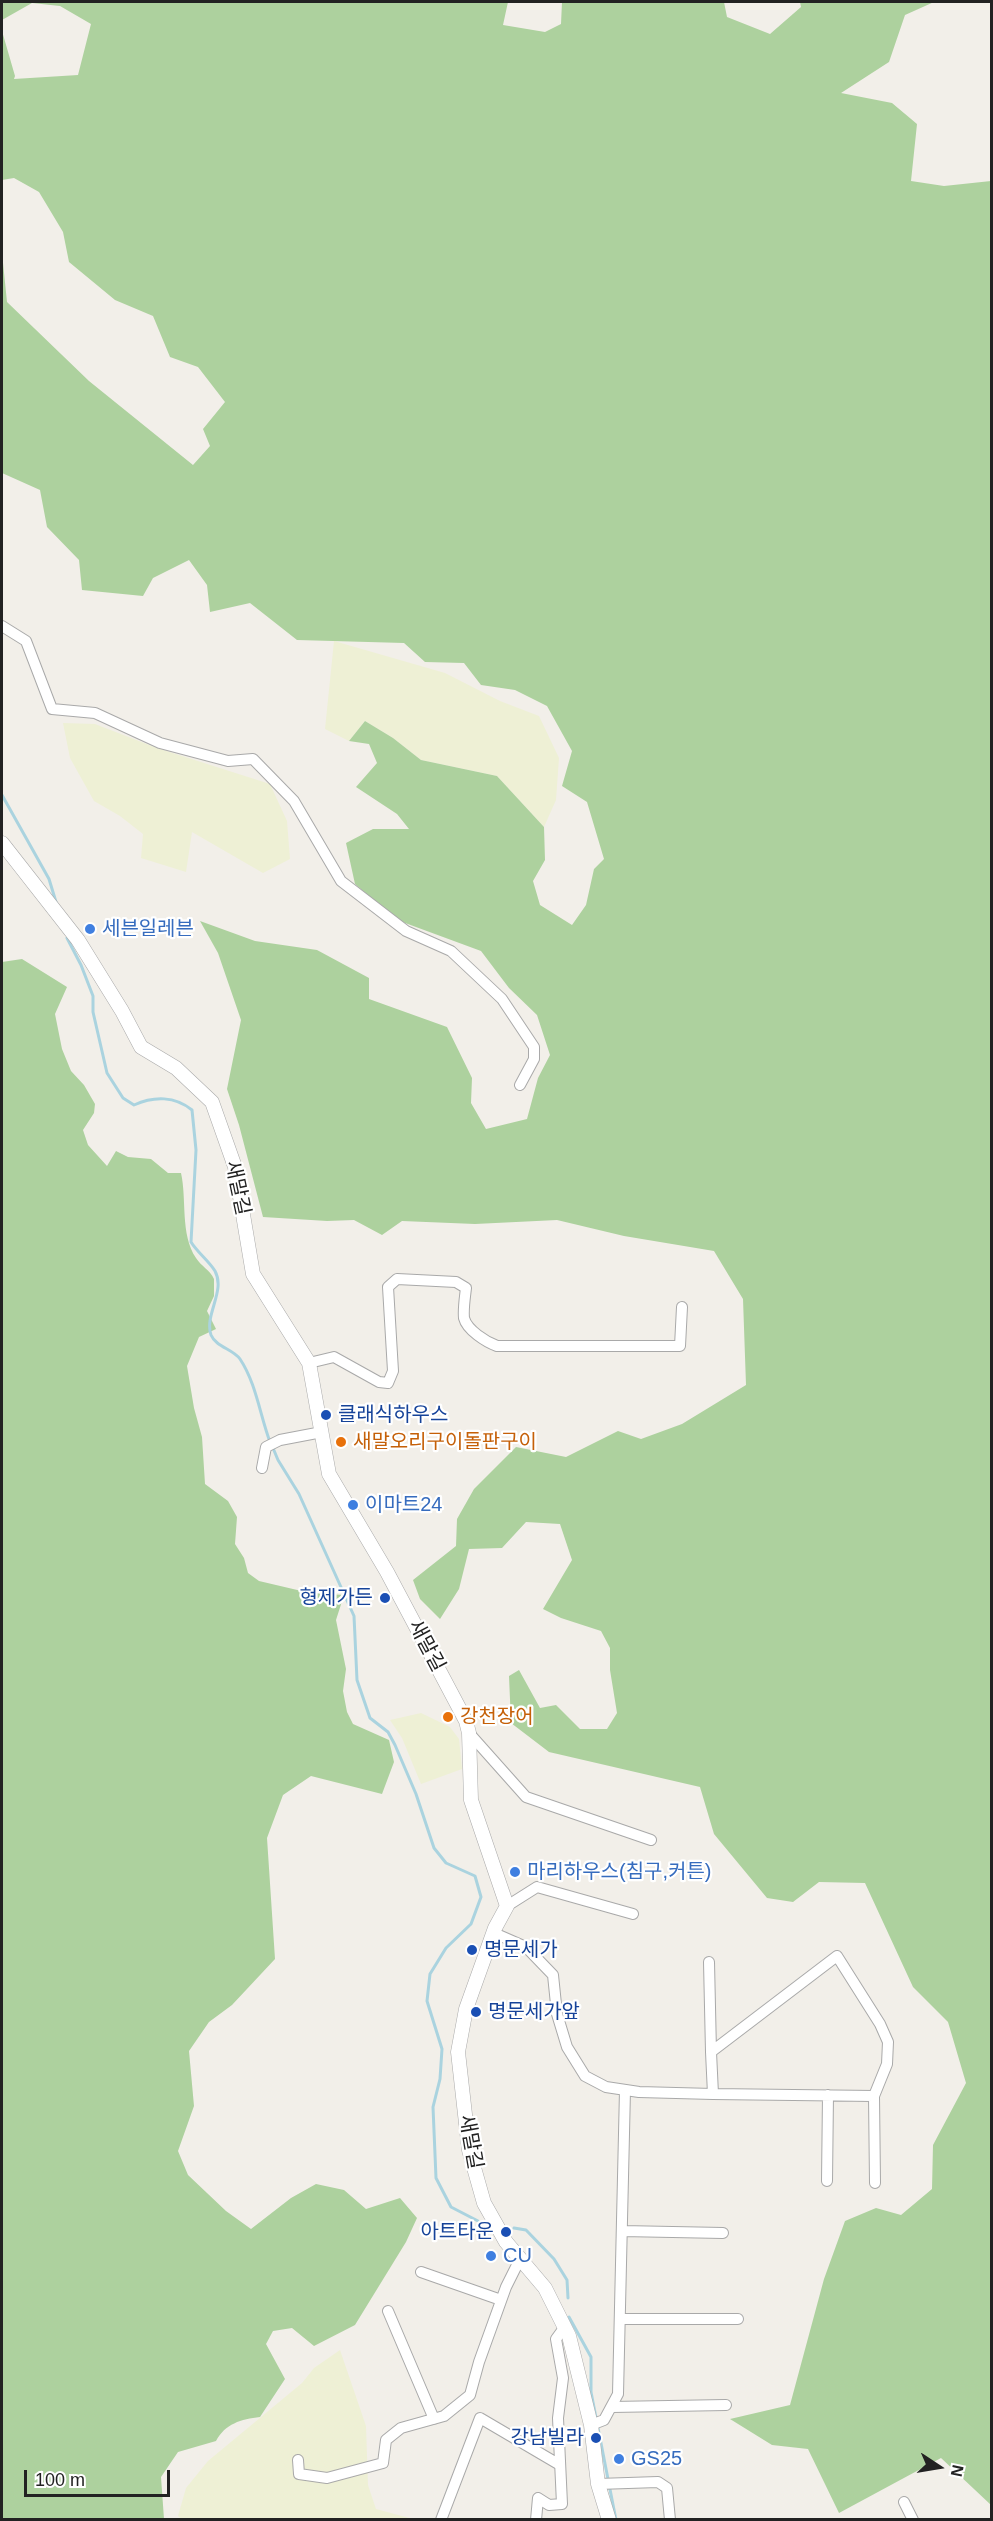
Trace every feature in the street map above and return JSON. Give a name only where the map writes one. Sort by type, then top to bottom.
[{"type":"street","points":[[2,626],[26,641],[52,709],[95,713],[160,743],[228,761],[253,759],[294,801],[341,880],[406,931],[451,951],[502,999],[534,1047],[534,1059],[520,1085]]},
{"type":"street","name":"새말길","points":[[2,843],[78,940],[122,1011],[141,1047],[176,1068],[212,1102],[235,1167],[253,1274],[309,1363],[329,1474],[392,1583],[466,1721],[469,1732],[471,1800],[507,1906],[466,2009],[458,2052],[469,2150],[484,2203],[506,2242],[545,2288],[564,2328],[596,2423],[598,2484],[609,2520]]},
{"type":"street","points":[[309,1363],[334,1357],[379,1382],[388,1383],[393,1371],[388,1287],[397,1279],[456,1282],[466,1288],[464,1317],[466,1322],[486,1342],[497,1346],[680,1346],[682,1307]]},
{"type":"street","points":[[262,1468],[266,1448],[277,1441],[322,1432]]},
{"type":"street","points":[[469,1732],[526,1797],[651,1840]]},
{"type":"street","points":[[507,1906],[537,1887],[633,1914]]},
{"type":"street","points":[[495,1934],[526,1947],[553,1975],[557,2014],[567,2047],[585,2076],[606,2087],[713,2094],[874,2096]]},
{"type":"street","points":[[711,2052],[837,1956],[880,2024],[888,2042],[887,2064],[874,2096],[875,2183]]},
{"type":"street","points":[[709,1962],[713,2094]]},
{"type":"street","points":[[596,2423],[612,2407],[618,2394],[626,2090]]},
{"type":"street","points":[[827,2181],[828,2095]]},
{"type":"street","points":[[622,2231],[723,2233]]},
{"type":"street","points":[[298,2460],[299,2474],[327,2478],[383,2463],[386,2440],[401,2428],[444,2416],[470,2395],[501,2300],[520,2259]]},
{"type":"street","points":[[421,2272],[501,2300]]},
{"type":"street","points":[[388,2311],[434,2419]]},
{"type":"street","points":[[620,2319],[738,2319]]},
{"type":"street","points":[[536,2520],[538,2498],[549,2505],[562,2504],[558,2418],[563,2378],[556,2339],[564,2328]]},
{"type":"street","points":[[612,2407],[726,2405]]},
{"type":"street","points":[[441,2520],[480,2418],[560,2465]]},
{"type":"street","points":[[598,2484],[658,2482],[666,2488],[669,2520]]},
{"type":"street","points":[[904,2502],[913,2520]]},
{"type":"green space","points":[[2,2],[508,2],[503,25],[545,32],[561,24],[562,2],[724,2],[727,17],[770,34],[801,7],[800,2],[934,2],[905,15],[889,62],[841,93],[892,103],[917,124],[911,181],[944,186],[991,181],[991,2505],[941,2458],[839,2513],[808,2449],[772,2445],[730,2419],[790,2405],[824,2279],[845,2221],[876,2208],[901,2215],[932,2189],[933,2145],[966,2083],[948,2022],[913,1987],[865,1883],[819,1882],[793,1902],[767,1898],[714,1834],[700,1787],[549,1752],[511,1723],[509,1676],[519,1670],[540,1708],[556,1705],[580,1729],[607,1729],[617,1713],[610,1670],[610,1648],[601,1631],[561,1618],[543,1609],[572,1560],[560,1524],[526,1522],[502,1548],[469,1549],[459,1589],[440,1619],[420,1599],[413,1580],[456,1546],[457,1519],[474,1489],[516,1447],[566,1457],[618,1431],[641,1439],[682,1424],[746,1385],[743,1299],[714,1251],[624,1236],[557,1220],[475,1224],[402,1221],[382,1235],[354,1220],[327,1221],[263,1217],[239,1125],[227,1089],[241,1020],[218,953],[200,921],[255,941],[317,950],[369,978],[369,999],[447,1027],[472,1078],[471,1103],[486,1129],[527,1119],[538,1078],[550,1055],[537,1015],[509,988],[481,951],[397,920],[355,884],[346,843],[373,829],[409,829],[397,814],[356,787],[377,763],[369,744],[349,741],[365,721],[393,738],[421,760],[497,776],[544,827],[545,860],[533,881],[540,905],[572,925],[586,905],[594,869],[604,859],[587,802],[562,786],[572,751],[547,706],[515,690],[481,685],[464,663],[425,662],[404,643],[297,640],[250,603],[210,612],[207,585],[189,560],[153,578],[143,596],[82,590],[79,560],[47,527],[40,490],[2,473],[2,253],[7,302],[89,381],[193,465],[210,446],[203,429],[225,402],[198,367],[170,357],[153,316],[115,300],[69,262],[63,232],[39,192],[14,178],[2,180],[2,31],[14,79],[78,75],[91,24],[60,6],[32,3],[2,20]]},
{"type":"green space","points":[[334,641],[445,673],[500,701],[539,716],[559,758],[556,800],[544,827],[497,776],[421,760],[393,738],[365,721],[349,741],[325,729]]},
{"type":"green space","points":[[63,723],[95,724],[157,748],[270,784],[287,821],[290,859],[263,873],[192,832],[186,872],[141,858],[143,834],[120,816],[94,801],[70,758]]},
{"type":"green space","points":[[22,959],[67,987],[55,1014],[62,1049],[71,1071],[84,1085],[95,1104],[94,1113],[83,1130],[88,1145],[107,1166],[116,1151],[128,1157],[151,1159],[168,1173],[181,1173],[186,1227],[191,1249],[214,1279],[214,1296],[207,1311],[216,1329],[199,1337],[187,1366],[194,1408],[202,1437],[205,1484],[228,1501],[237,1517],[235,1544],[244,1558],[248,1573],[259,1581],[310,1593],[344,1595],[336,1620],[346,1669],[343,1691],[347,1712],[353,1724],[389,1740],[394,1762],[382,1794],[311,1776],[283,1795],[267,1838],[275,1959],[232,2005],[209,2022],[189,2051],[194,2106],[178,2151],[188,2175],[226,2211],[251,2229],[291,2198],[316,2184],[344,2190],[366,2209],[400,2198],[417,2218],[406,2242],[355,2325],[314,2346],[292,2328],[273,2331],[266,2344],[285,2379],[260,2417],[234,2423],[224,2430],[216,2441],[178,2452],[161,2477],[164,2519],[2,2519],[2,962]]},
{"type":"green space","points":[[421,1713],[450,1727],[459,1739],[462,1769],[421,1784],[402,1738],[390,1720]]},
{"type":"green space","points":[[340,2350],[366,2426],[368,2485],[376,2509],[413,2519],[183,2520],[178,2516],[186,2488],[208,2461],[302,2383],[314,2368]]},
{"type":"waterway","points":[[2,795],[49,879],[56,902]]},
{"type":"waterway","points":[[67,938],[93,996],[93,1012],[107,1073],[123,1098],[134,1105],[149,1100],[171,1100],[192,1110],[196,1150],[191,1242],[215,1271],[218,1279],[217,1295],[210,1319],[211,1335],[213,1339],[237,1356],[245,1368],[254,1389],[270,1442]]},
{"type":"waterway","points":[[273,1448],[299,1494],[354,1616],[357,1680],[370,1718],[388,1732],[395,1745],[416,1794],[434,1848],[446,1863],[475,1876],[481,1897],[471,1924],[446,1948],[430,1974],[427,2001],[442,2049],[440,2079],[433,2107],[436,2178],[451,2207],[478,2221]]},
{"type":"waterway","points":[[514,2228],[526,2230],[554,2259],[567,2280],[568,2298]]},
{"type":"waterway","points":[[569,2317],[591,2357],[591,2392],[616,2520]]},
{"type":"place","name":"세븐일레븐","points":[[90,929]]},
{"type":"place","name":"클래식하우스","points":[[326,1415]]},
{"type":"place","name":"새말오리구이돌판구이","points":[[341,1442]]},
{"type":"place","name":"이마트24","points":[[353,1505]]},
{"type":"place","name":"형제가든","points":[[385,1598]]},
{"type":"place","name":"강천장어","points":[[448,1717]]},
{"type":"place","name":"마리하우스(침구,커튼)","points":[[515,1872]]},
{"type":"place","name":"명문세가","points":[[472,1950]]},
{"type":"place","name":"명문세가앞","points":[[476,2012]]},
{"type":"place","name":"아트타운","points":[[506,2232]]},
{"type":"place","name":"CU","points":[[491,2256]]},
{"type":"place","name":"강남빌라","points":[[596,2438]]},
{"type":"place","name":"GS25","points":[[619,2459]]}]
